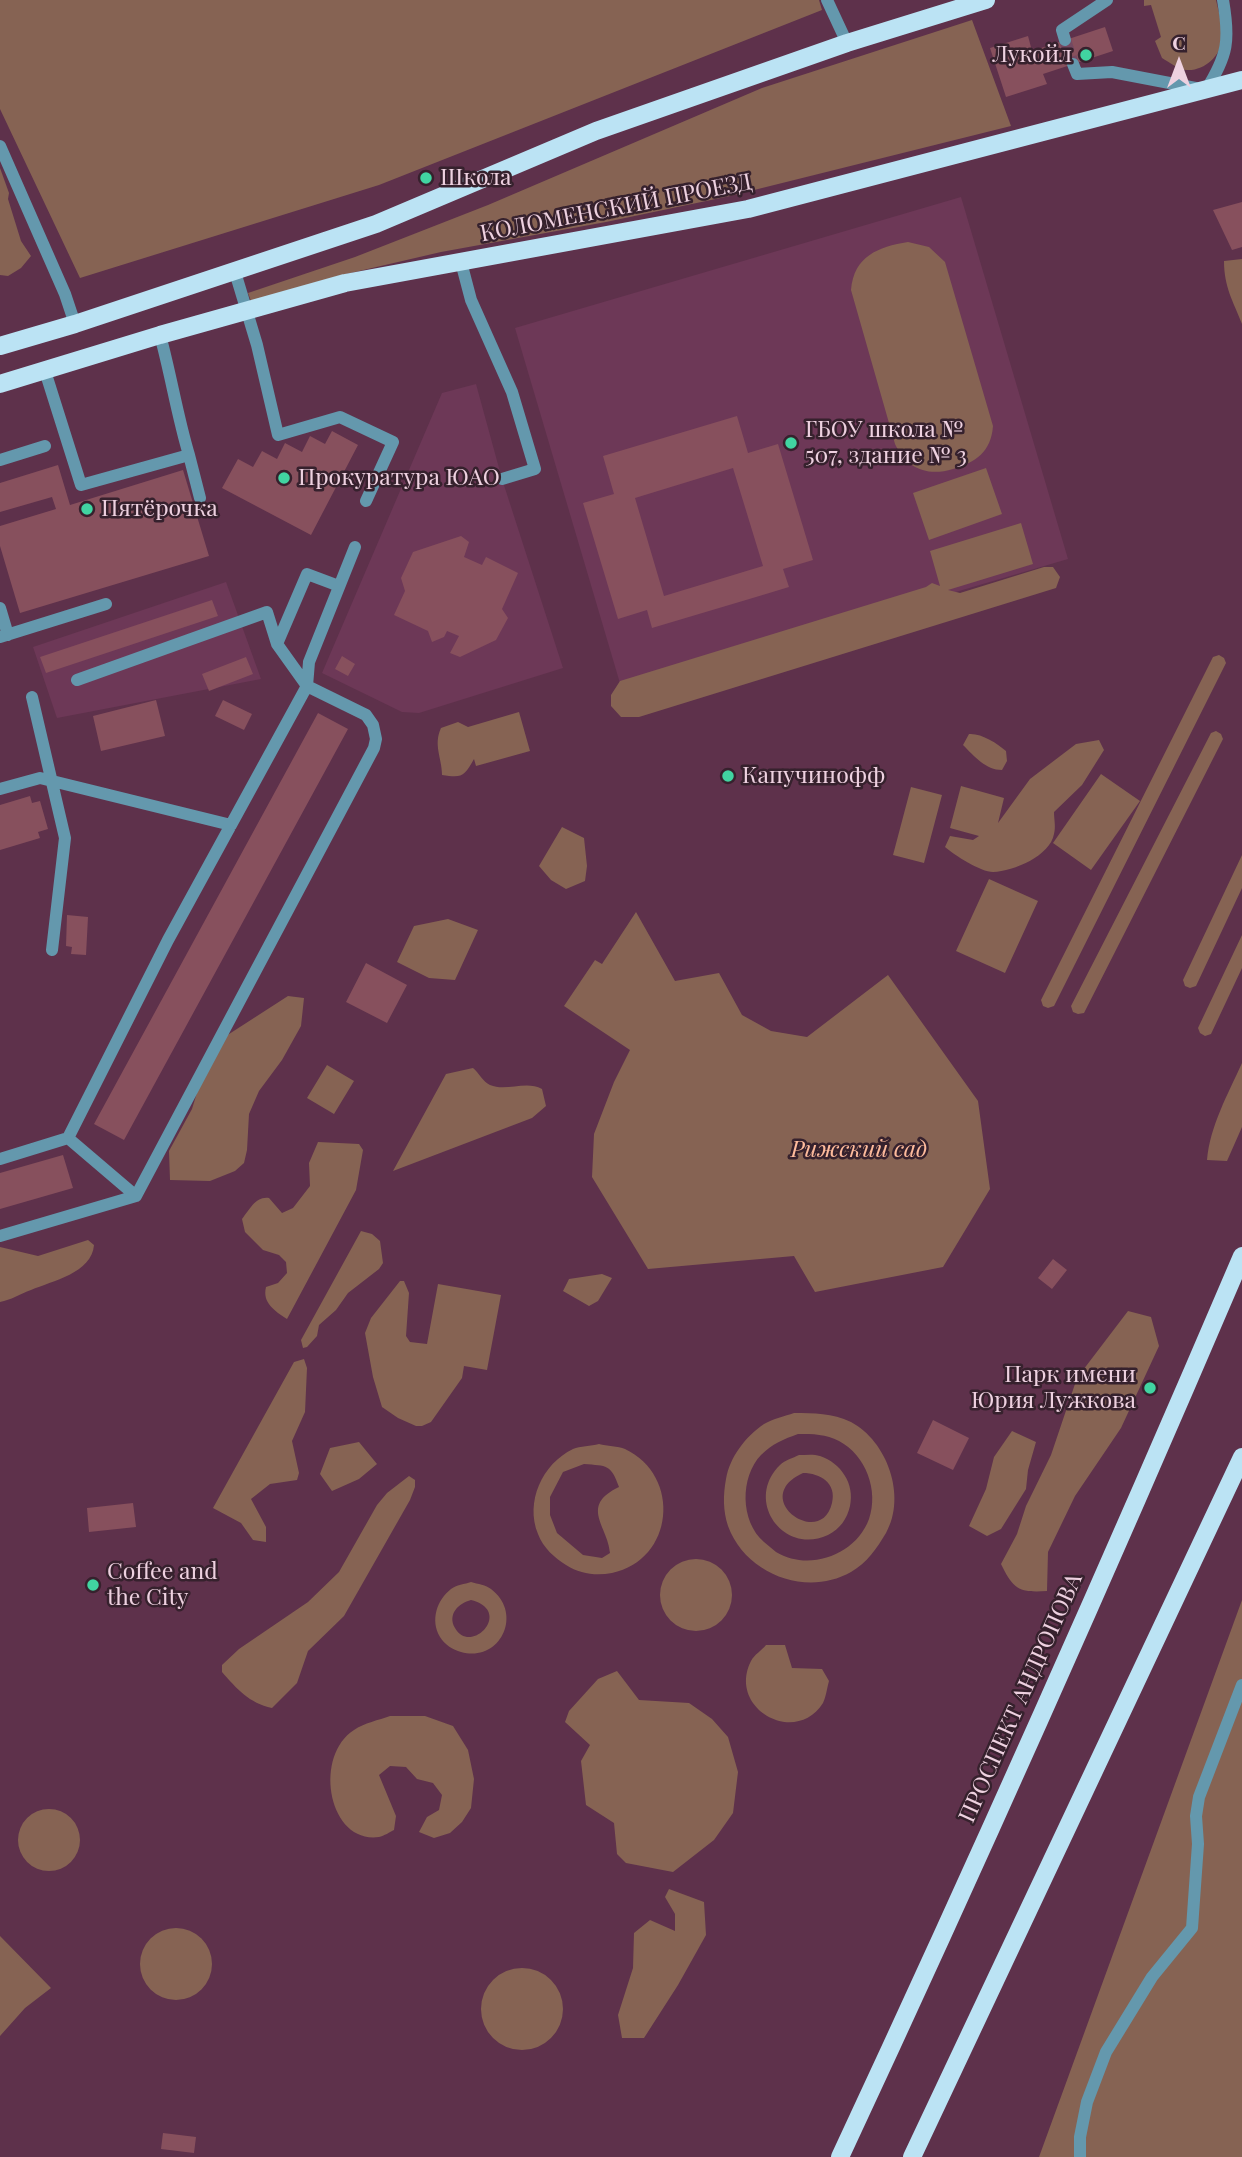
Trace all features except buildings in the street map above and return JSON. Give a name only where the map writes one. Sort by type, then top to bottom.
[{"type":"main road","points":[[0,346],[75,324],[376,224],[596,131],[847,43],[986,0]]},
{"type":"main road","name":"КОЛОМЕНСКИЙ ПРОЕЗД","points":[[0,384],[160,335],[345,284],[748,209],[1242,80]]},
{"type":"main road","name":"ПРОСПЕКТ АНДРОПОВА","points":[[840,2157],[949,1920],[1242,1256]]},
{"type":"main road","points":[[912,2157],[1242,1457]]},
{"type":"street","points":[[827,0],[847,43]]},
{"type":"street","points":[[1065,40],[1062,30],[1107,0]]},
{"type":"street","points":[[1073,64],[1077,74],[1112,72],[1206,90],[1217,73],[1227,46],[1228,25],[1223,0]]},
{"type":"street","points":[[0,146],[65,294],[75,324]]},
{"type":"street","points":[[461,262],[471,300],[512,392],[535,469],[502,479]]},
{"type":"street","points":[[235,272],[257,345],[278,435],[340,417],[393,442],[366,501]]},
{"type":"street","points":[[160,335],[200,498]]},
{"type":"street","points":[[45,371],[81,485],[189,455]]},
{"type":"street","points":[[0,460],[45,446]]},
{"type":"street","points":[[0,1159],[68,1139],[168,940],[307,686],[309,662],[355,547]]},
{"type":"street","points":[[277,643],[307,574],[339,586]]},
{"type":"street","points":[[0,608],[4,636],[106,604]]},
{"type":"street","points":[[0,1236],[136,1196],[374,748],[376,739],[373,725],[366,715],[307,686],[277,643],[267,612],[76,680]]},
{"type":"street","points":[[32,697],[65,838],[52,950]]},
{"type":"street","points":[[0,789],[40,778],[231,825]]},
{"type":"street","points":[[68,1139],[136,1196]]},
{"type":"street","points":[[1080,2157],[1080,2137],[1087,2102],[1106,2052],[1152,1977],[1192,1928],[1199,1797],[1242,1685]]},
{"type":"shaded area","name":"ГБОУ школа № 507, здание № 3","points":[[961,197],[1068,559],[622,690],[515,328]]},
{"type":"shaded area","points":[[476,384],[502,479],[563,668],[419,713],[402,712],[322,673],[442,393]]},
{"type":"shaded area","points":[[226,582],[261,679],[57,718],[33,647]]},
{"type":"green space","points":[[0,0],[819,0],[822,10],[379,185],[80,278],[0,109]]},
{"type":"green space","points":[[1144,0],[1216,0],[1222,34],[1221,45],[1215,57],[1193,70],[1177,67],[1162,58],[1155,41],[1161,37],[1151,5],[1144,6]]},
{"type":"green space","points":[[972,20],[1011,126],[730,196],[441,252],[342,275],[251,301],[248,293],[355,257],[488,205],[762,88]]},
{"type":"green space","points":[[0,168],[21,241],[31,256],[21,268],[8,276],[0,275]]},
{"type":"green space","points":[[908,242],[929,247],[945,262],[993,426],[989,443],[981,455],[969,463],[943,471],[926,471],[911,465],[895,444],[851,290],[857,269],[869,255]]},
{"type":"green space","points":[[1242,259],[1242,324],[1227,286],[1224,261]]},
{"type":"green space","points":[[986,468],[1002,514],[929,540],[913,493]]},
{"type":"green space","points":[[1021,523],[1033,564],[948,590],[960,593],[1044,567],[1053,567],[1060,577],[1056,588],[639,717],[621,717],[611,706],[611,695],[620,681],[932,583],[940,586],[930,551]]},
{"type":"green space","points":[[1219,655],[1226,663],[1054,1006],[1043,1006],[1041,1000],[1213,657]]},
{"type":"green space","points":[[519,712],[530,751],[476,766],[474,759],[462,775],[442,775],[438,746],[441,728],[458,722],[468,727]]},
{"type":"green space","points":[[1216,731],[1223,739],[1084,1013],[1073,1012],[1071,1006],[1211,733]]},
{"type":"green space","points":[[969,734],[989,739],[1006,751],[1007,761],[1002,770],[986,765],[963,745]]},
{"type":"green space","points":[[1099,740],[1104,750],[1082,785],[1054,812],[1055,826],[1051,842],[1030,861],[1011,869],[993,872],[975,866],[945,847],[950,836],[973,840],[979,836],[950,828],[961,786],[1004,798],[998,823],[1030,779],[1076,744]]},
{"type":"green space","points":[[1101,774],[1140,801],[1091,870],[1053,843]]},
{"type":"green space","points":[[911,787],[942,795],[924,863],[893,855]]},
{"type":"green space","points":[[562,827],[584,838],[587,866],[585,881],[566,889],[551,880],[539,866]]},
{"type":"green space","points":[[1242,855],[1242,888],[1196,986],[1185,986],[1183,980]]},
{"type":"green space","points":[[989,879],[1038,901],[1005,973],[956,951]]},
{"type":"green space","name":"Рижский сад","points":[[636,912],[675,981],[719,973],[742,1015],[771,1031],[807,1037],[888,975],[978,1101],[990,1189],[943,1267],[815,1292],[794,1256],[648,1269],[592,1177],[594,1134],[614,1082],[630,1050],[564,1006],[595,960],[602,964]]},
{"type":"green space","points":[[448,919],[478,930],[455,980],[429,978],[397,962],[414,926]]},
{"type":"green space","points":[[1242,935],[1242,968],[1211,1034],[1205,1036],[1198,1028]]},
{"type":"green space","points":[[288,996],[304,998],[301,1026],[282,1060],[259,1091],[249,1114],[244,1163],[235,1171],[210,1181],[170,1180],[169,1151],[226,1036]]},
{"type":"green space","points":[[1242,1063],[1242,1127],[1227,1161],[1207,1160],[1216,1123]]},
{"type":"green space","points":[[327,1065],[354,1081],[334,1114],[307,1098]]},
{"type":"green space","points":[[473,1068],[485,1082],[496,1087],[529,1086],[542,1089],[546,1106],[532,1118],[393,1171],[446,1074]]},
{"type":"green space","points":[[318,1142],[359,1144],[363,1150],[356,1190],[287,1319],[270,1306],[265,1293],[266,1287],[278,1283],[287,1273],[286,1262],[279,1255],[263,1250],[245,1232],[242,1219],[254,1204],[264,1198],[269,1198],[282,1213],[293,1208],[310,1186],[309,1163]]},
{"type":"green space","points":[[361,1231],[372,1234],[380,1241],[383,1263],[348,1293],[336,1310],[319,1325],[317,1336],[303,1348],[301,1340]]},
{"type":"green space","points":[[88,1240],[94,1245],[92,1255],[79,1269],[0,1302],[0,1247],[38,1256]]},
{"type":"green space","points":[[602,1274],[612,1278],[598,1301],[589,1306],[563,1291],[569,1279]]},
{"type":"green space","points":[[400,1281],[404,1281],[409,1293],[406,1336],[410,1342],[427,1344],[438,1284],[501,1295],[487,1370],[464,1366],[462,1378],[431,1422],[422,1426],[398,1418],[382,1407],[365,1333],[371,1318]]},
{"type":"green space","points":[[1128,1311],[1151,1317],[1159,1346],[1121,1428],[1075,1496],[1048,1552],[1047,1591],[1023,1590],[1013,1584],[1001,1564],[1051,1455],[1077,1378]]},
{"type":"green space","points":[[304,1359],[307,1368],[305,1412],[292,1441],[299,1473],[297,1480],[270,1484],[251,1499],[266,1527],[266,1542],[253,1540],[241,1523],[213,1508],[294,1362]]},
{"type":"green space","points":[[794,1413],[837,1417],[864,1431],[875,1442],[883,1456],[894,1487],[892,1518],[875,1550],[851,1572],[834,1579],[797,1581],[763,1569],[737,1543],[726,1520],[725,1485],[735,1455],[745,1441],[764,1424]],"holes":[[[798,1434],[829,1437],[848,1447],[863,1464],[871,1486],[872,1508],[863,1532],[843,1551],[816,1560],[789,1558],[776,1552],[756,1533],[747,1511],[746,1487],[754,1464],[769,1448]]]},
{"type":"green space","points":[[1012,1431],[1036,1442],[1026,1489],[1001,1529],[987,1536],[969,1526],[986,1489],[994,1457]]},
{"type":"green space","points":[[359,1442],[377,1464],[359,1479],[332,1491],[320,1474],[330,1448]]},
{"type":"green space","points":[[599,1444],[625,1449],[643,1462],[656,1478],[662,1497],[663,1516],[658,1535],[648,1552],[633,1565],[612,1573],[588,1574],[571,1568],[543,1544],[534,1522],[535,1497],[545,1474],[562,1456],[579,1447]],"holes":[[[584,1464],[607,1468],[619,1487],[607,1494],[598,1509],[610,1553],[602,1558],[583,1555],[557,1533],[550,1515],[550,1497],[563,1472]]]},
{"type":"green space","points":[[799,1455],[815,1455],[828,1459],[840,1469],[848,1482],[851,1498],[847,1515],[839,1527],[828,1535],[812,1539],[796,1538],[774,1521],[768,1508],[766,1494],[770,1479],[782,1463]],"holes":[[[803,1473],[821,1477],[832,1490],[832,1503],[825,1516],[815,1522],[803,1521],[785,1506],[783,1495],[788,1483]]]},
{"type":"green space","points":[[409,1476],[415,1480],[410,1500],[344,1616],[308,1651],[297,1683],[272,1708],[257,1703],[244,1694],[222,1672],[222,1665],[239,1649],[308,1602],[339,1572],[377,1505],[387,1493]]},
{"type":"green space","points":[[703,1559],[722,1569],[730,1581],[730,1609],[722,1621],[710,1629],[689,1631],[670,1621],[662,1609],[660,1588],[670,1569],[682,1561]]},
{"type":"green space","points":[[471,1582],[491,1589],[501,1599],[506,1611],[503,1634],[487,1650],[475,1653],[455,1650],[444,1642],[437,1631],[435,1617],[442,1599],[451,1589]],"holes":[[[471,1600],[483,1606],[489,1613],[485,1629],[470,1637],[462,1635],[455,1628],[453,1614],[462,1604]]]},
{"type":"green space","points":[[1242,1600],[1242,2157],[1039,2157]]},
{"type":"green space","points":[[766,1645],[785,1645],[792,1668],[822,1669],[829,1681],[823,1703],[811,1716],[797,1722],[782,1721],[768,1716],[756,1707],[748,1694],[746,1678],[751,1661]]},
{"type":"green space","points":[[617,1671],[639,1700],[689,1703],[712,1719],[728,1737],[738,1772],[733,1813],[714,1840],[673,1872],[626,1863],[617,1854],[614,1823],[586,1805],[581,1761],[590,1745],[565,1722],[569,1711],[598,1679]]},
{"type":"green space","points":[[390,1716],[425,1716],[453,1726],[468,1750],[474,1779],[471,1808],[462,1822],[450,1833],[434,1838],[419,1832],[427,1817],[439,1810],[442,1795],[433,1783],[417,1779],[406,1767],[390,1766],[379,1775],[396,1816],[394,1830],[379,1837],[362,1835],[348,1827],[338,1813],[332,1796],[330,1777],[333,1759],[341,1742],[354,1730]]},
{"type":"green space","points":[[49,1809],[71,1818],[80,1840],[71,1862],[49,1871],[27,1862],[18,1840],[27,1818]]},
{"type":"green space","points":[[669,1889],[704,1902],[706,1935],[644,2038],[622,2038],[618,2015],[633,1968],[634,1933],[650,1920],[675,1931],[675,1914],[665,1897]]},
{"type":"green space","points":[[183,1928],[202,1938],[210,1950],[210,1978],[202,1990],[190,1998],[169,2000],[150,1990],[142,1978],[140,1957],[150,1938],[162,1930]]},
{"type":"green space","points":[[0,1936],[51,1988],[25,2008],[0,2036]]},
{"type":"green space","points":[[514,1968],[530,1968],[545,1975],[556,1986],[563,2001],[560,2025],[551,2038],[530,2050],[514,2050],[499,2043],[488,2032],[481,2017],[481,2001],[488,1986],[499,1975]]},
{"type":"tunnel","points":[[1065,40],[1073,64]]},
{"type":"place","name":"Лукойл","points":[[1086,55]]},
{"type":"place","name":"Школа","points":[[426,178]]},
{"type":"place","name":"ГБОУ школа № 507, здание № 3","points":[[791,443]]},
{"type":"place","name":"Прокуратура ЮАО","points":[[284,478]]},
{"type":"place","name":"Пятёрочка","points":[[87,509]]},
{"type":"place","name":"Капучинофф","points":[[728,776]]},
{"type":"place","name":"Парк имени Юрия Лужкова","points":[[1150,1388]]},
{"type":"place","name":"Coffee and the City","points":[[93,1585]]}]
